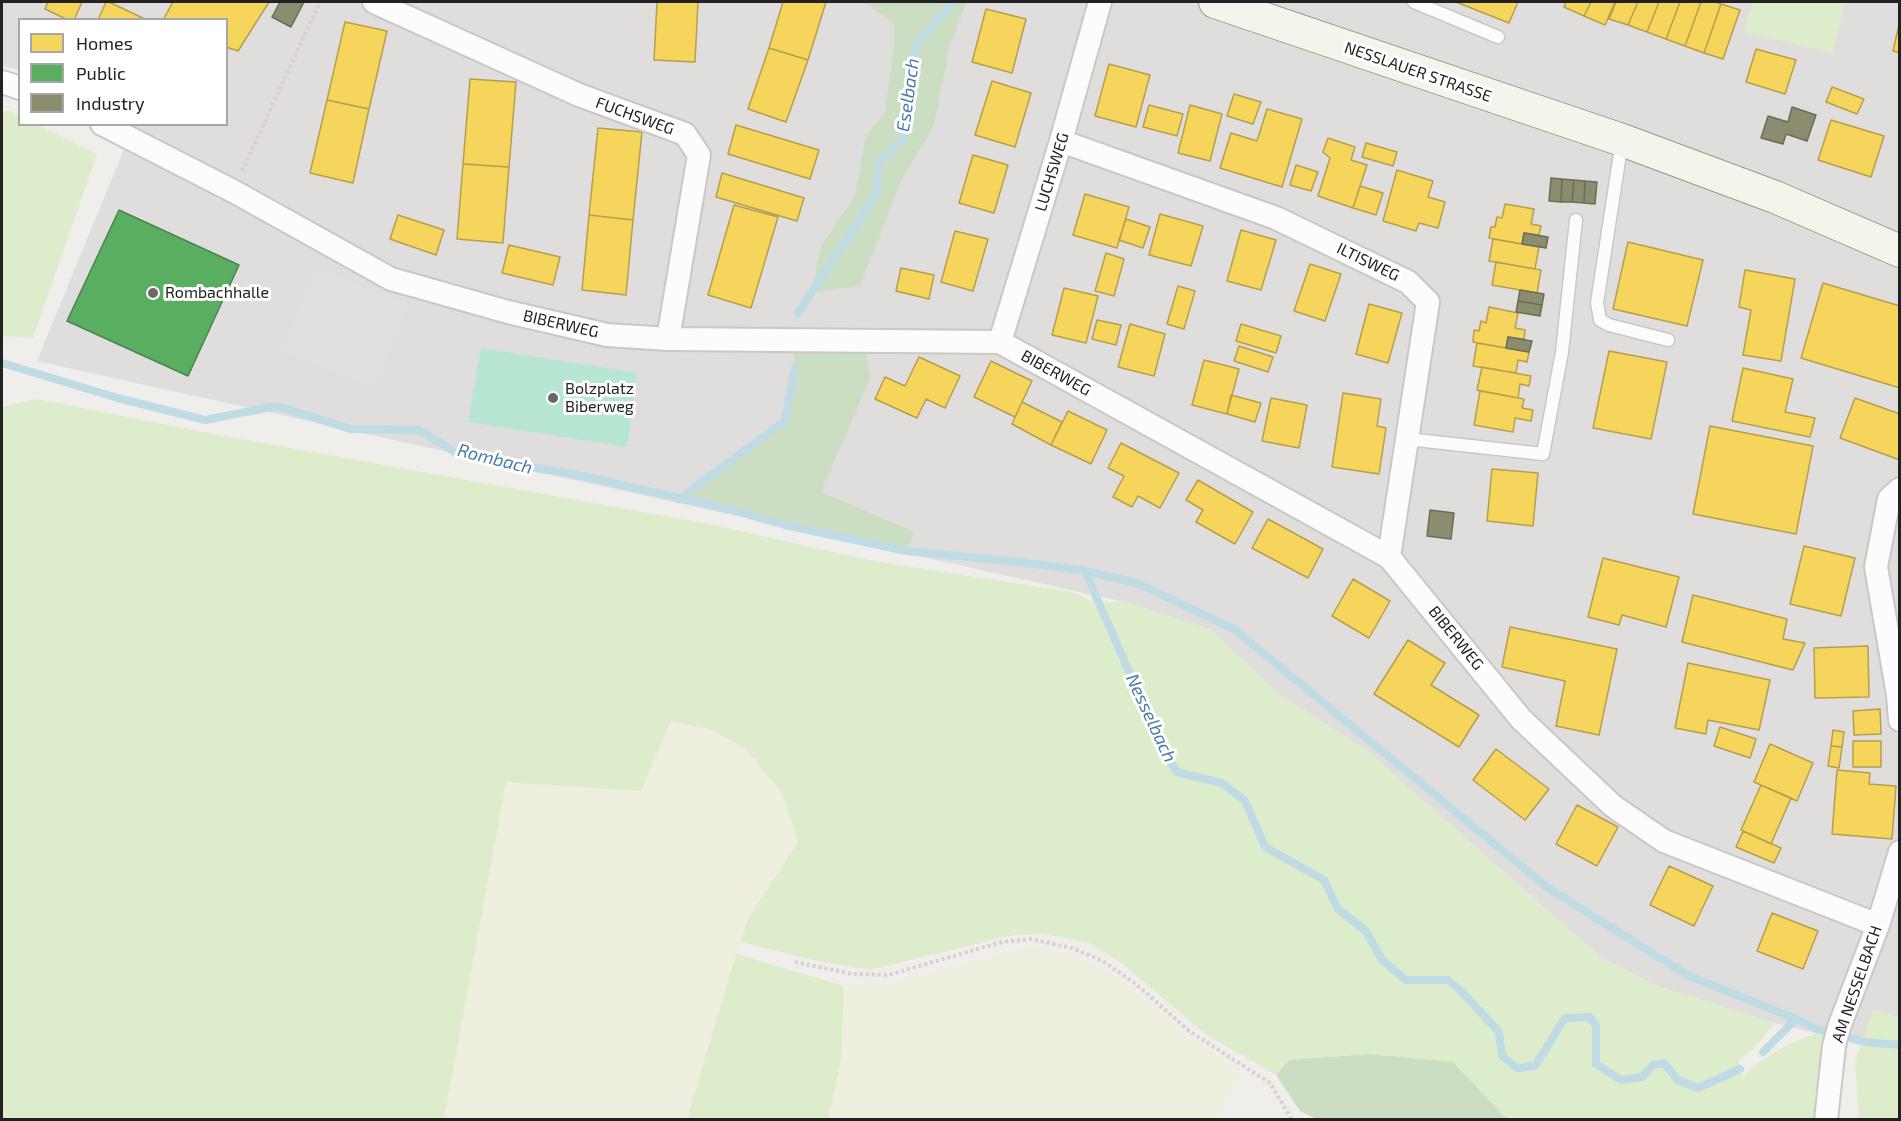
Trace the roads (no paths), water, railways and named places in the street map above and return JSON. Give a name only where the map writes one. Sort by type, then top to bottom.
[{"type":"main road","name":"NESSLAUER STRASSE","points":[[1215,2],[1622,140],[1775,197],[1899,251]]},
{"type":"street","name":"LUCHSWEG","points":[[1000,342],[1061,141],[1100,2]]},
{"type":"street","name":"FUCHSWEG","points":[[387,4],[579,95],[685,134],[699,155],[668,339]]},
{"type":"street","points":[[2,82],[18,87]]},
{"type":"street","name":"BIBERWEG","points":[[106,126],[233,191],[391,279],[508,312],[607,335],[668,339],[1000,342],[1389,557],[1521,719],[1613,806],[1664,841],[1878,925]]},
{"type":"street","name":"ILTISWEG","points":[[1061,141],[1276,218],[1408,282],[1428,302],[1389,557]]},
{"type":"street","points":[[1899,489],[1889,500],[1876,567],[1898,695],[1899,720]]},
{"type":"street","name":"AM NESSELBACH","points":[[1826,1119],[1837,1037],[1878,925],[1899,852]]},
{"type":"lane","points":[[1421,3],[1498,37]]},
{"type":"lane","points":[[1622,140],[1597,303],[1600,320],[1609,325],[1668,340]]},
{"type":"lane","points":[[1407,439],[1543,454],[1562,352],[1576,220]]},
{"type":"waterway","name":"Eselbach","points":[[798,313],[876,195],[878,164],[903,139],[915,46],[953,2]]},
{"type":"waterway","name":"Nesselbach","points":[[2,363],[118,398],[205,420],[277,406],[350,429],[419,430],[458,454],[587,477],[728,509],[785,525],[906,551],[1085,571],[1165,754],[1177,772],[1222,783],[1245,801],[1265,847],[1324,880],[1338,909],[1366,931],[1382,960],[1406,980],[1448,980],[1460,990],[1499,1032],[1502,1056],[1517,1068],[1535,1066],[1565,1018],[1590,1017],[1596,1026],[1596,1064],[1621,1080],[1642,1077],[1653,1065],[1664,1063],[1678,1080],[1698,1088],[1740,1069]]},
{"type":"waterway","name":"Eselbach","points":[[679,499],[785,421],[795,367]]},
{"type":"waterway","points":[[1085,571],[1137,583],[1234,629],[1548,888],[1689,976],[1796,1019]]},
{"type":"waterway","name":"Nesselbach","points":[[1763,1052],[1796,1019],[1817,1029],[1864,1042],[1900,1045]]},
{"type":"place","name":"Rombachhalle","points":[[153,293]]},
{"type":"place","name":"Bolzplatz Biberweg","points":[[553,398]]},
{"type":"water label","name":"Rombach","points":[[495,459]]}]
